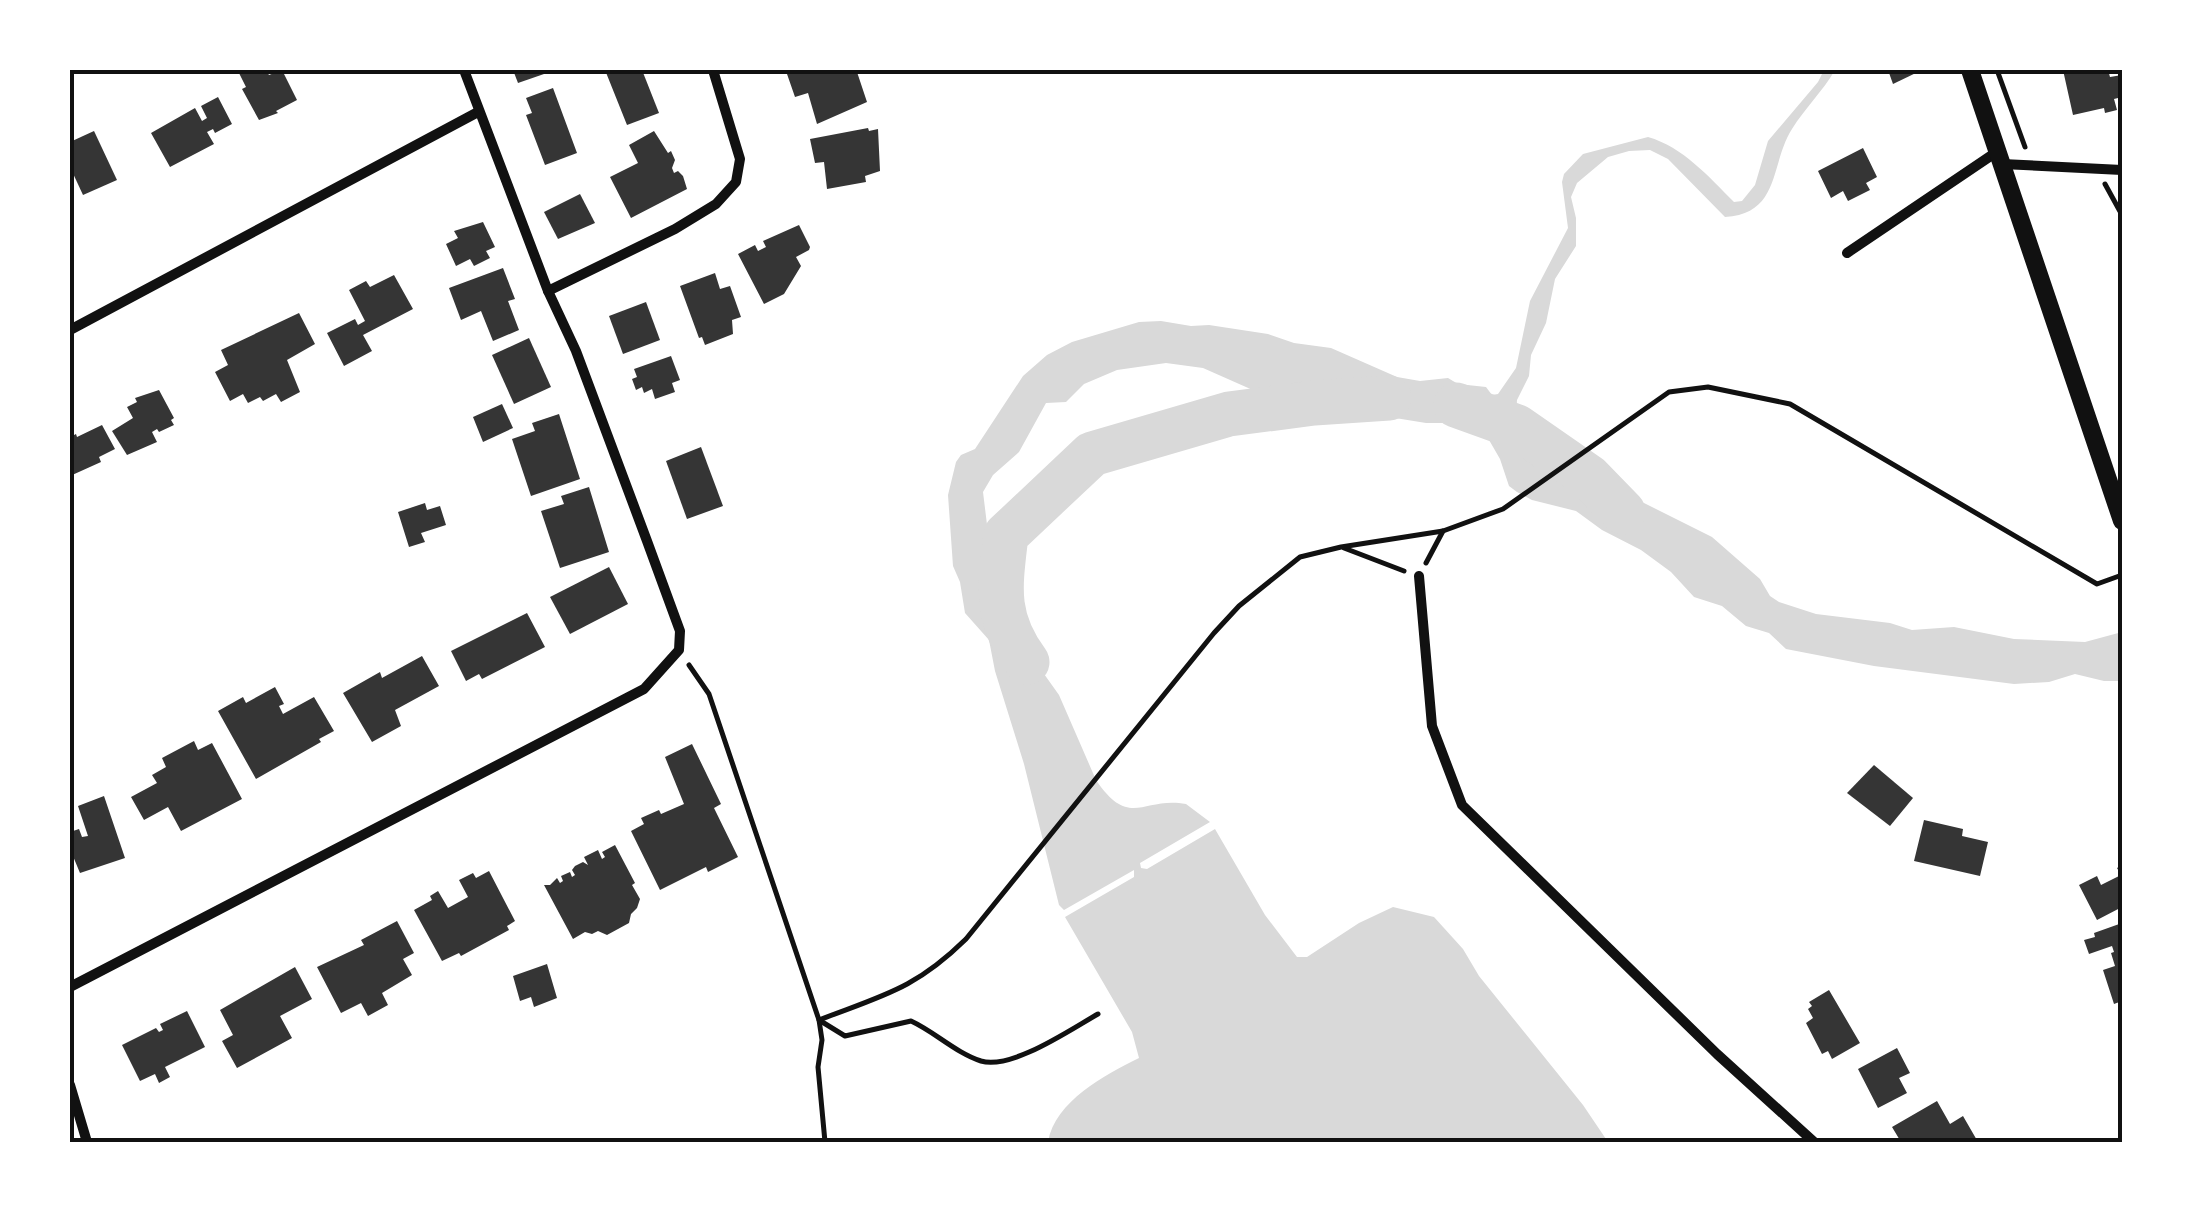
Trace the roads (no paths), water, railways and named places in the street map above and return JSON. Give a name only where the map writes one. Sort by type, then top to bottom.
[{"type":"main road","points":[[1970,70],[2120,515]]},
{"type":"street","points":[[70,987],[644,689],[679,650],[680,630],[576,351],[548,291],[464,70]]},
{"type":"street","points":[[548,291],[675,229],[716,204],[736,182],[740,159],[713,70]]},
{"type":"street","points":[[70,330],[478,112]]},
{"type":"street","points":[[1846,253],[2000,158],[2122,170]]},
{"type":"street","points":[[1419,576],[1432,726],[1462,805],[1716,1054],[1814,1142]]},
{"type":"street","points":[[70,1085],[87,1142]]},
{"type":"waterway","points":[[1027,662],[1004,616],[1001,586],[1006,535],[1092,454],[1229,414],[1389,398]]},
{"type":"waterway","points":[[1456,405],[1517,427],[1589,477],[1623,512]]}]
